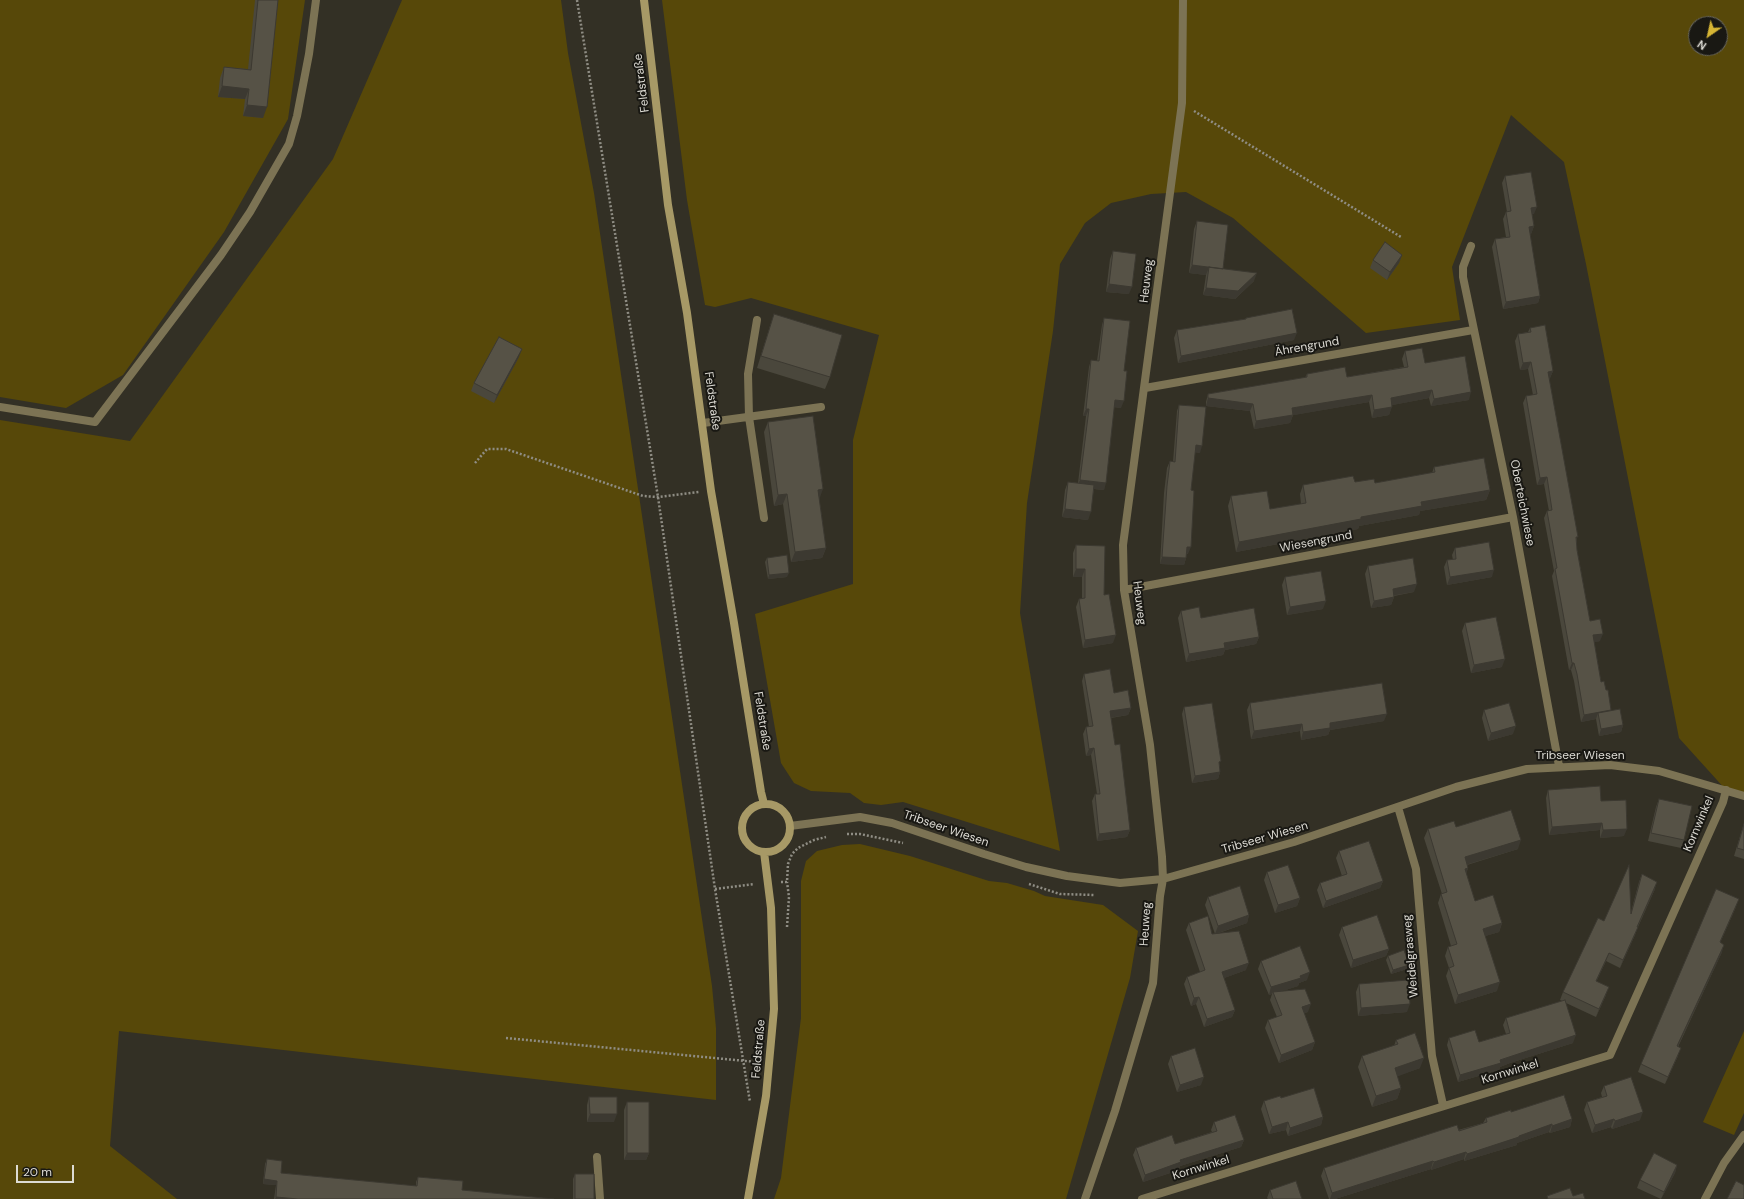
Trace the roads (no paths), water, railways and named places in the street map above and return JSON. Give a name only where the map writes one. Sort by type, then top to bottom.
[{"type":"main road","name":"Feldstraße","points":[[644,0],[668,205],[687,313],[711,491],[764,804]]},
{"type":"main road","points":[[764,804],[772,804],[785,812],[790,826],[790,834],[783,845],[772,852],[764,852],[750,846],[745,840],[742,832],[742,824],[745,816],[750,810],[764,804]]},
{"type":"main road","name":"Feldstraße","points":[[748,1199],[761,1132],[770,1063],[774,1009],[768,883],[764,852]]},
{"type":"street","points":[[0,408],[95,422],[221,255],[250,212],[288,144],[296,116],[307,62],[316,0]]},
{"type":"street","name":"Heuweg","points":[[1085,1199],[1115,1111],[1153,983],[1160,896],[1163,879],[1150,745],[1124,590],[1123,545],[1182,103],[1183,0]]},
{"type":"street","name":"Oberteichwiese","points":[[1471,246],[1463,267],[1463,277],[1513,517],[1559,766]]},
{"type":"street","points":[[757,320],[748,374],[749,417],[764,518]]},
{"type":"street","name":"Ährengrund","points":[[1145,388],[1473,330]]},
{"type":"street","points":[[703,423],[821,407]]},
{"type":"street","name":"Wiesengrund","points":[[1124,590],[1513,517]]},
{"type":"street","name":"Tribseer Wiesen","points":[[790,826],[860,817],[892,823],[1026,867],[1066,876],[1120,883],[1163,879],[1294,842],[1456,787],[1527,768],[1610,765],[1659,771],[1744,796]]},
{"type":"street","name":"Kornwinkel","points":[[1142,1199],[1443,1105],[1610,1055],[1723,802],[1726,790]]},
{"type":"street","name":"Weidelgrasweg","points":[[1398,807],[1416,869],[1432,1056],[1443,1105]]},
{"type":"street","points":[[1705,1199],[1724,1163],[1744,1135]]},
{"type":"street","points":[[597,1158],[600,1199]]}]
